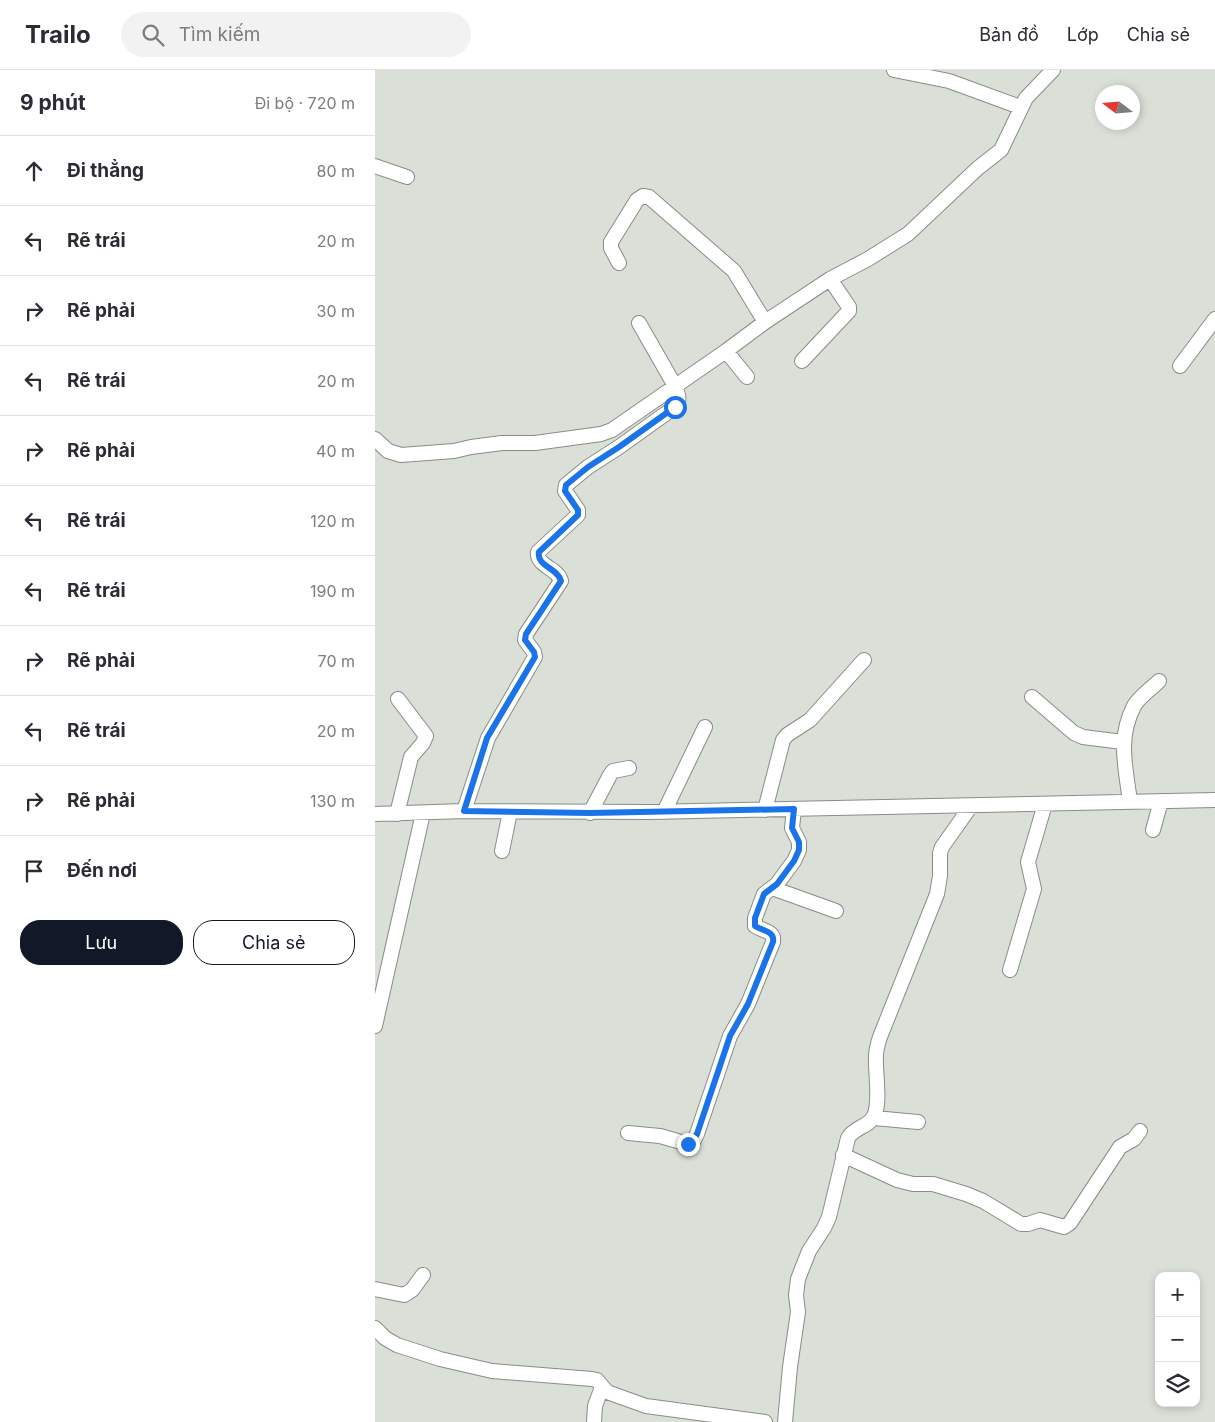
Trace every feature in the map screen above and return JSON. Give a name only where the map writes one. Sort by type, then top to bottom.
[{"type":"street","points":[[894,70],[949,81],[1020,107]]},
{"type":"street","points":[[375,439],[388,451],[401,454],[454,451],[502,443],[535,443],[601,434],[612,430],[677,392],[729,354],[765,322],[830,279],[869,259],[908,234],[977,168],[996,156],[1004,145],[1020,107],[1031,92],[1053,70]]},
{"type":"street","points":[[375,166],[407,178]]},
{"type":"street","points":[[619,263],[611,248],[611,242],[637,200],[643,196],[649,197],[734,271],[765,322]]},
{"type":"street","points":[[802,361],[849,311],[849,308],[830,279]]},
{"type":"street","points":[[1179,366],[1215,320]]},
{"type":"street","points":[[464,811],[487,738],[535,657],[534,652],[525,640],[526,634],[561,581],[559,575],[539,561],[537,556],[578,515],[578,510],[565,491],[566,485],[588,467],[675,407],[677,392],[639,323]]},
{"type":"street","points":[[729,354],[747,377]]},
{"type":"street","points":[[765,810],[783,740],[787,735],[811,720],[864,660]]},
{"type":"street","points":[[1131,802],[1123,742],[1135,705],[1159,681]]},
{"type":"street","points":[[1032,697],[1074,733],[1083,737],[1123,742]]},
{"type":"street","points":[[397,814],[411,757],[423,743],[426,736],[398,699]]},
{"type":"street","points":[[664,812],[705,727]]},
{"type":"street","points":[[590,813],[610,775],[613,772],[629,768]]},
{"type":"street","points":[[375,814],[464,811],[664,812],[1215,800]]},
{"type":"street","points":[[1153,830],[1161,801]]},
{"type":"street","points":[[1010,970],[1034,889],[1028,862],[1045,804]]},
{"type":"street","points":[[785,1422],[789,1367],[798,1312],[796,1295],[798,1279],[809,1251],[829,1217],[843,1155],[850,1134],[871,1122],[874,1118],[877,1104],[876,1056],[880,1037],[937,894],[941,876],[939,854],[971,806]]},
{"type":"street","points":[[628,1133],[660,1136],[688,1144],[693,1140],[730,1036],[748,1004],[773,942],[772,933],[757,927],[755,922],[764,894],[772,888],[794,861],[799,850],[799,842],[792,828],[794,809]]},
{"type":"street","points":[[503,851],[510,812]]},
{"type":"street","points":[[375,1026],[423,813]]},
{"type":"street","points":[[772,888],[836,911]]},
{"type":"street","points":[[874,1118],[918,1122]]},
{"type":"street","points":[[843,1155],[897,1180],[913,1184],[933,1184],[966,1194],[983,1201],[1021,1224],[1040,1220],[1063,1227],[1070,1223],[1120,1147],[1134,1140],[1140,1132]]},
{"type":"street","points":[[375,1289],[405,1295],[412,1290],[423,1275]]},
{"type":"street","points":[[375,1328],[385,1338],[397,1345],[440,1359],[492,1371],[597,1380],[604,1390],[613,1395],[682,1417],[765,1422]]},
{"type":"street","points":[[595,1422],[595,1406],[602,1387]]},
{"type":"route","points":[[675,407],[588,467],[566,485],[565,491],[579,512],[577,518],[539,552],[537,556],[539,561],[559,575],[561,581],[526,634],[525,640],[534,652],[535,657],[487,738],[464,811],[590,813],[794,809],[792,828],[799,842],[799,850],[794,861],[777,884],[764,894],[755,918],[755,926],[772,933],[773,942],[748,1004],[730,1036],[697,1134],[688,1144]]}]
